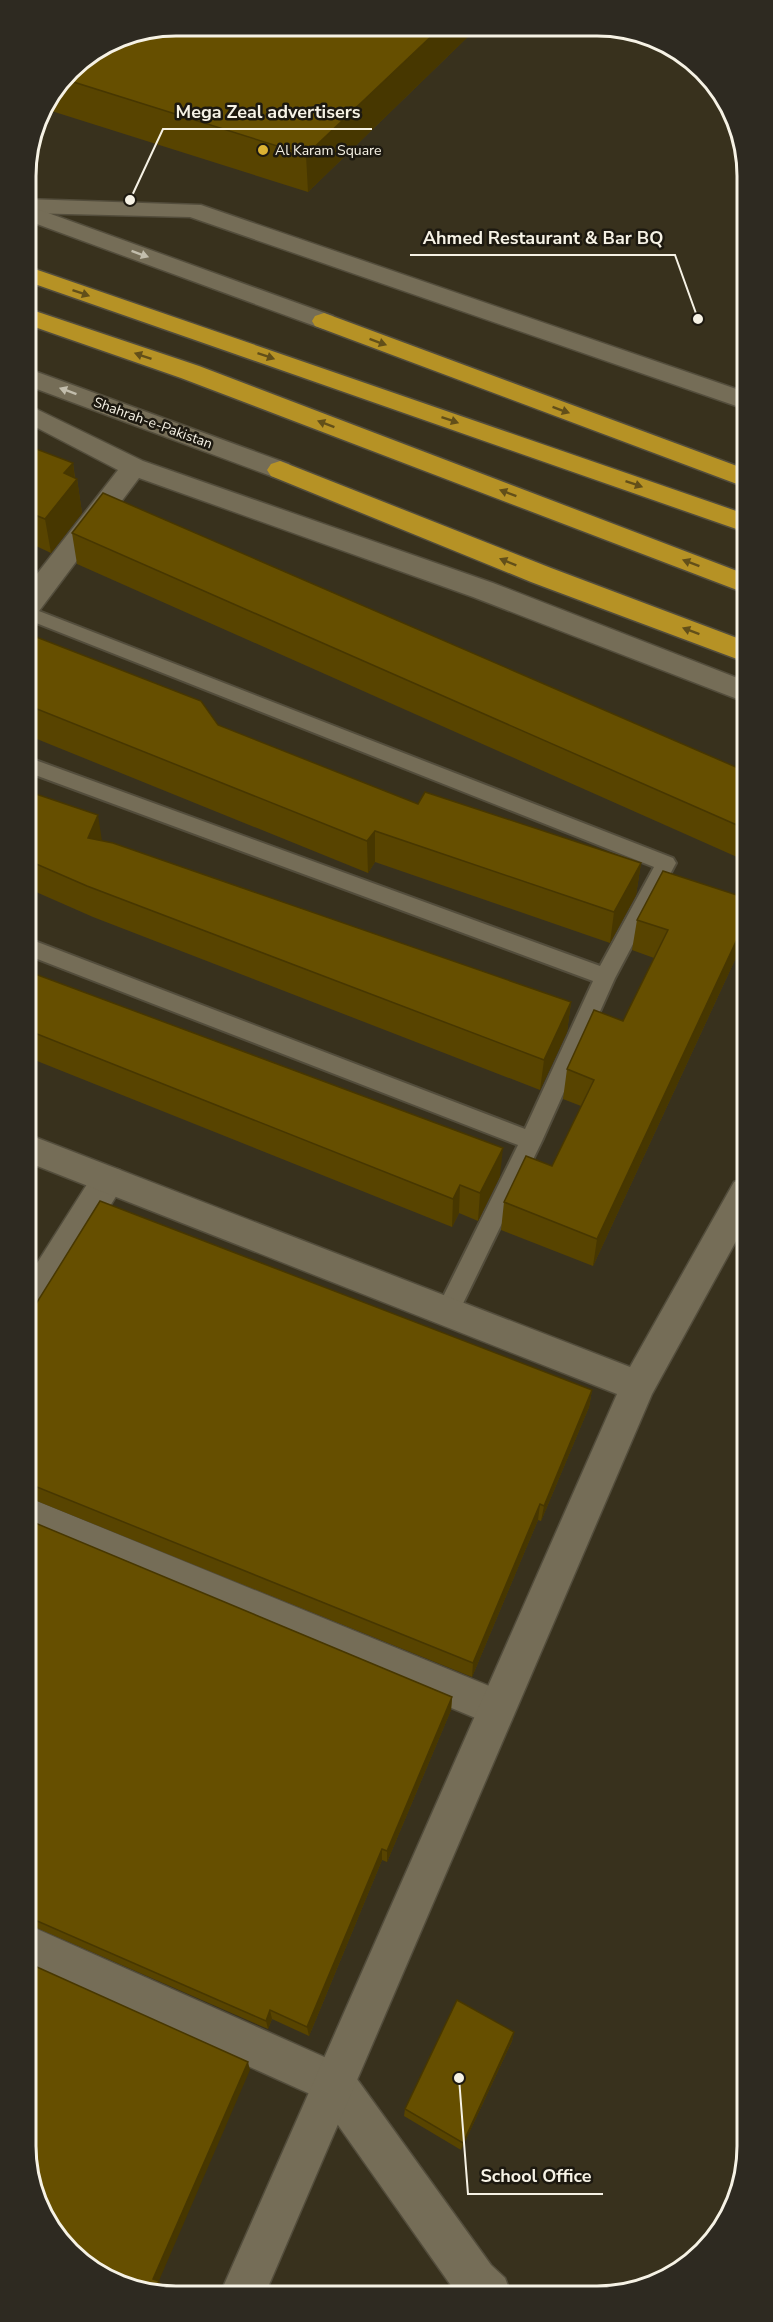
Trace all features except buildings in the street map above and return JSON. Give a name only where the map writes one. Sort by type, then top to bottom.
[{"type":"highway","points":[[36,276],[737,520]]},
{"type":"highway","points":[[36,318],[190,372],[737,581]]},
{"type":"highway","points":[[324,321],[737,475]]},
{"type":"highway","points":[[280,470],[541,575],[737,649]]},
{"type":"street","points":[[36,206],[193,210],[737,398]]},
{"type":"street","points":[[36,216],[324,321]]},
{"type":"street","name":"Shahrah-e-Pakistan","points":[[36,380],[280,470]]},
{"type":"street","points":[[36,417],[134,467],[483,590],[737,689]]},
{"type":"street","points":[[36,597],[134,467]]},
{"type":"street","points":[[36,1152],[638,1386]]},
{"type":"street","points":[[36,1295],[108,1180]]},
{"type":"street","points":[[245,2286],[638,1386],[737,1208]]},
{"type":"street","points":[[36,1518],[497,1708]]},
{"type":"street","points":[[36,1950],[334,2083],[480,2286]]},
{"type":"lane","points":[[36,614],[666,863],[605,977],[531,1141],[447,1312]]},
{"type":"lane","points":[[36,767],[605,977]]},
{"type":"lane","points":[[36,949],[531,1141]]},
{"type":"place","name":"Al Karam Square","points":[[263,150]]},
{"type":"place","name":"Mega Zeal advertisers","points":[[130,200]]},
{"type":"place","name":"Ahmed Restaurant & Bar BQ","points":[[698,319]]},
{"type":"place","name":"School Office","points":[[459,2078]]}]
